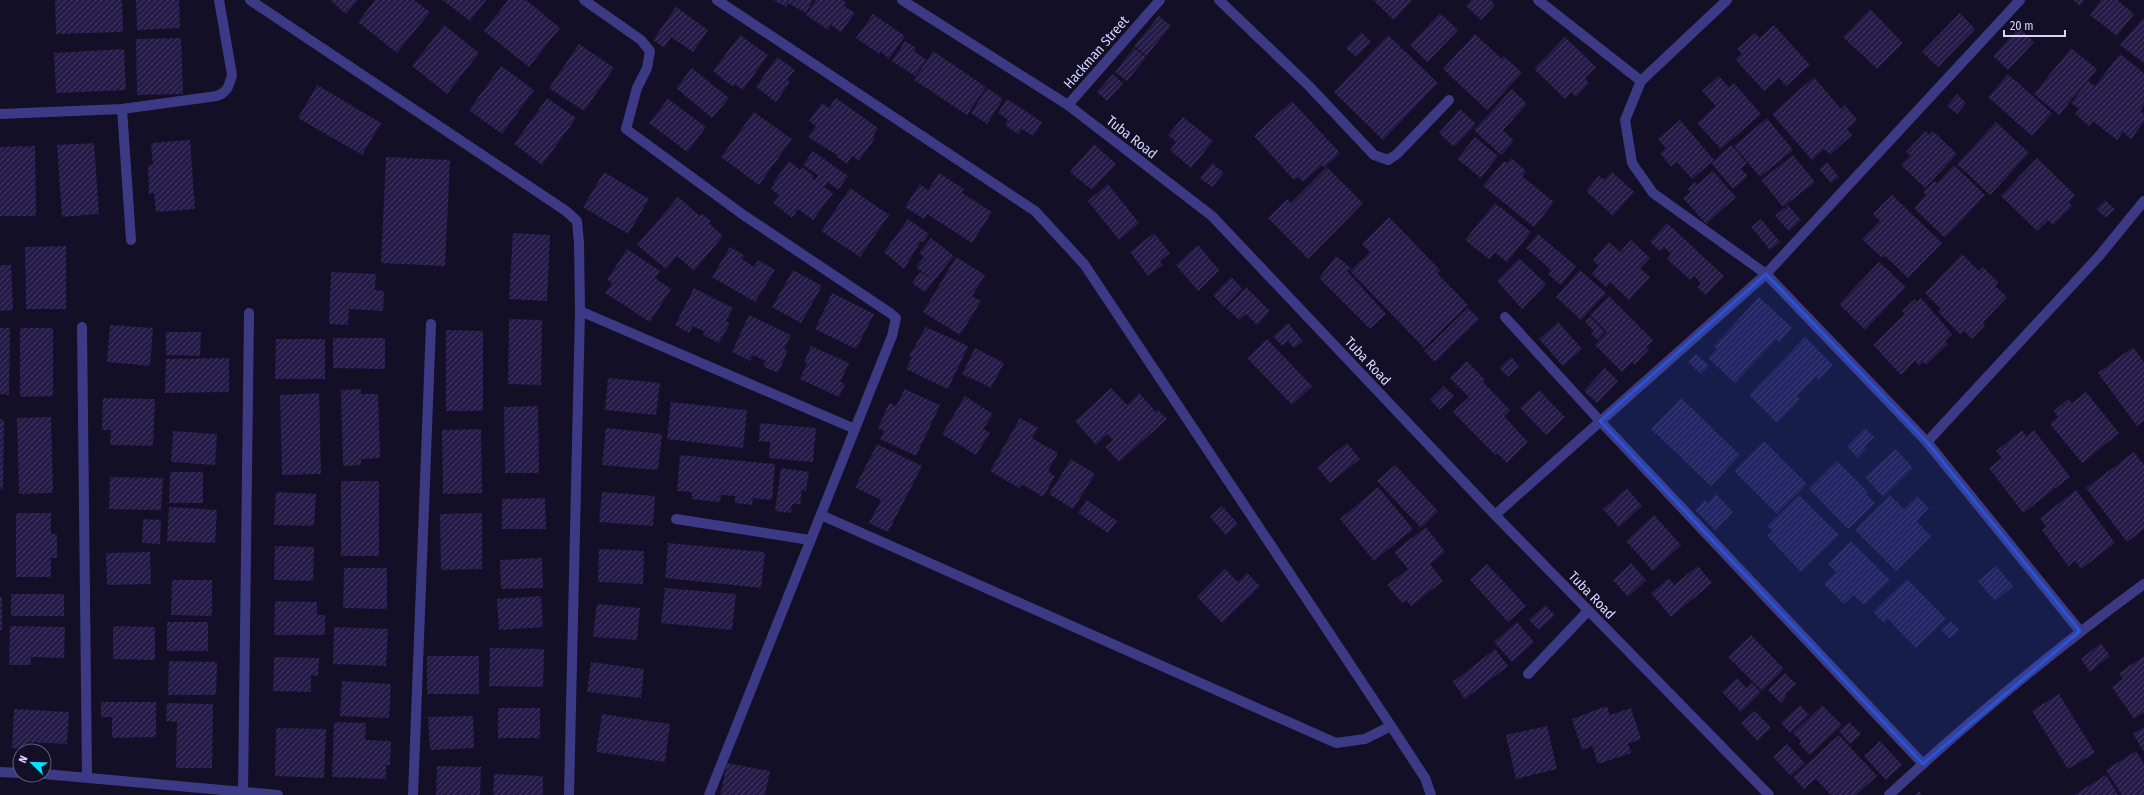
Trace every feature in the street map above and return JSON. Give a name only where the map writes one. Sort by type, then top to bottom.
[{"type":"street","points":[[0,114],[122,109],[217,96],[224,93],[229,86],[232,75],[219,0]]},
{"type":"street","points":[[250,0],[566,211],[577,221],[579,243],[580,311],[569,795]]},
{"type":"street","points":[[584,0],[641,40],[650,50],[647,68],[637,88],[626,129],[742,214],[896,318],[892,336],[844,460],[810,540],[709,795]]},
{"type":"street","points":[[717,0],[1035,211],[1084,264],[1425,778],[1431,795]]},
{"type":"street","name":"Tuba Road","points":[[902,0],[1068,105],[1212,216],[1495,515],[1769,795]]},
{"type":"street","name":"Hackman Street","points":[[1068,105],[1160,0]]},
{"type":"street","points":[[1219,0],[1309,86],[1374,155],[1388,160],[1398,154],[1449,100]]},
{"type":"street","points":[[1538,0],[1641,81]]},
{"type":"street","points":[[1727,0],[1641,81],[1625,120],[1632,163],[1652,193],[1766,274],[1927,442],[2080,631]]},
{"type":"street","points":[[1495,515],[1766,274],[2020,0]]},
{"type":"street","points":[[122,109],[131,240]]},
{"type":"street","points":[[1927,442],[2100,255],[2144,200]]},
{"type":"street","points":[[580,311],[855,429]]},
{"type":"street","points":[[243,792],[249,313]]},
{"type":"street","points":[[1505,317],[1600,422],[1923,764]]},
{"type":"street","points":[[413,795],[431,324]]},
{"type":"street","points":[[82,327],[87,777]]},
{"type":"street","points":[[821,515],[1336,743],[1365,739],[1391,726]]},
{"type":"street","points":[[676,519],[810,540]]},
{"type":"street","points":[[1889,795],[1923,764],[2080,631],[2144,584]]},
{"type":"street","points":[[1528,674],[1588,611]]},
{"type":"street","points":[[0,772],[12,773]]},
{"type":"street","points":[[52,775],[278,795]]},
{"type":"highlighted area","points":[[1766,274],[1927,442],[2080,631],[1923,764],[1600,421]]},
{"type":"building","points":[[55,0],[122,0],[123,32],[56,34]]},
{"type":"building","points":[[136,0],[179,0],[180,28],[137,30]]},
{"type":"building","points":[[330,0],[358,0],[346,14]]},
{"type":"building","points":[[375,0],[414,0],[430,12],[397,53],[358,22]]},
{"type":"building","points":[[442,0],[486,0],[470,21]]},
{"type":"building","points":[[508,0],[526,0],[560,28],[529,67],[484,31]]},
{"type":"building","points":[[773,0],[813,0],[806,13],[788,3],[786,7]]},
{"type":"building","points":[[816,0],[842,0],[846,3],[844,6],[855,13],[841,32],[831,25],[828,30],[806,15]]},
{"type":"building","points":[[1373,0],[1412,0],[1394,20]]},
{"type":"building","points":[[1471,0],[1491,0],[1495,5],[1481,20],[1466,6]]},
{"type":"building","points":[[2073,0],[2085,0],[2080,6]]},
{"type":"building","points":[[2101,0],[2117,0],[2134,14],[2117,36],[2090,15]]},
{"type":"building","points":[[676,7],[708,30],[693,52],[671,37],[664,48],[653,40]]},
{"type":"building","points":[[1870,9],[1903,43],[1877,69],[1843,37]]},
{"type":"building","points":[[1440,13],[1458,30],[1427,62],[1410,45]]},
{"type":"building","points":[[1960,13],[1975,29],[1938,67],[1922,52]]},
{"type":"building","points":[[873,14],[905,36],[889,59],[881,52],[879,54],[856,38]]},
{"type":"building","points":[[1159,16],[1171,26],[1146,56],[1134,46]]},
{"type":"building","points":[[2144,17],[2144,63],[2120,45]]},
{"type":"building","points":[[444,25],[479,53],[447,94],[412,66]]},
{"type":"building","points":[[1774,25],[1810,65],[1786,86],[1779,78],[1764,91],[1735,59],[1742,54],[1737,49],[1755,33],[1759,38]]},
{"type":"building","points":[[2019,28],[2034,42],[2008,70],[1993,56]]},
{"type":"building","points":[[1361,32],[1371,42],[1356,57],[1346,48]]},
{"type":"building","points":[[1475,34],[1502,59],[1504,56],[1522,73],[1487,110],[1443,69]]},
{"type":"building","points":[[740,35],[768,55],[743,90],[735,84],[733,87],[713,71]]},
{"type":"building","points":[[1388,35],[1438,83],[1383,140],[1334,92]]},
{"type":"building","points":[[1565,37],[1596,67],[1585,78],[1589,83],[1576,97],[1571,92],[1565,99],[1534,69]]},
{"type":"building","points":[[181,38],[183,94],[137,95],[136,39]]},
{"type":"building","points":[[905,41],[916,48],[914,51],[926,60],[915,76],[892,61]]},
{"type":"building","points":[[579,44],[614,68],[584,111],[549,88]]},
{"type":"building","points":[[1134,48],[1146,57],[1127,81],[1115,72]]},
{"type":"building","points":[[2071,48],[2097,69],[2059,115],[2034,94]]},
{"type":"building","points":[[124,49],[126,90],[56,93],[54,53]]},
{"type":"building","points":[[933,51],[986,87],[967,115],[914,80]]},
{"type":"building","points":[[2120,54],[2144,73],[2144,105],[2140,111],[2144,114],[2144,122],[2131,139],[2123,132],[2117,140],[2093,121],[2089,126],[2075,114],[2079,109],[2071,103],[2088,81],[2095,86]]},
{"type":"building","points":[[777,57],[795,70],[787,80],[790,82],[776,102],[756,87]]},
{"type":"building","points":[[501,66],[534,90],[502,134],[469,110]]},
{"type":"building","points":[[692,68],[729,98],[712,118],[676,88]]},
{"type":"building","points":[[1113,74],[1123,83],[1107,101],[1097,92]]},
{"type":"building","points":[[2008,74],[2052,113],[2032,136],[1988,97]]},
{"type":"building","points":[[1719,76],[1729,88],[1734,83],[1761,114],[1721,149],[1697,123],[1716,106],[1702,91]]},
{"type":"building","points":[[1814,77],[1841,109],[1845,105],[1857,120],[1847,129],[1852,135],[1830,155],[1824,149],[1812,160],[1772,114]]},
{"type":"building","points":[[317,85],[381,123],[362,155],[298,118]]},
{"type":"building","points":[[987,88],[1003,99],[987,124],[971,113]]},
{"type":"building","points":[[1512,89],[1527,104],[1503,130],[1514,141],[1501,155],[1474,130]]},
{"type":"building","points":[[1957,94],[1966,103],[1957,114],[1947,106]]},
{"type":"building","points":[[547,98],[576,118],[542,165],[514,144]]},
{"type":"building","points":[[836,98],[878,128],[873,136],[875,138],[859,161],[852,156],[847,164],[836,156],[837,155],[808,137],[816,126],[809,121],[822,103],[829,108]]},
{"type":"building","points":[[668,99],[706,127],[687,152],[649,123]]},
{"type":"building","points":[[1007,99],[1042,122],[1033,136],[1022,129],[1018,134],[1005,125],[1008,120],[998,113]]},
{"type":"building","points":[[1292,101],[1340,153],[1324,168],[1322,165],[1303,182],[1298,177],[1294,180],[1254,136]]},
{"type":"building","points":[[1460,109],[1476,124],[1454,147],[1439,133]]},
{"type":"building","points":[[754,112],[792,139],[759,185],[721,157]]},
{"type":"building","points":[[1183,117],[1213,141],[1191,168],[1170,150],[1176,142],[1168,135]]},
{"type":"building","points":[[1767,118],[1793,150],[1760,177],[1734,146]]},
{"type":"building","points":[[1680,120],[1714,160],[1692,179],[1677,162],[1671,167],[1660,153],[1666,148],[1658,139]]},
{"type":"building","points":[[1996,122],[2029,153],[1990,195],[1957,164]]},
{"type":"building","points":[[1926,131],[1929,135],[1933,131],[1957,154],[1925,188],[1901,165],[1910,155],[1906,152]]},
{"type":"building","points":[[1475,137],[1498,156],[1481,178],[1457,159]]},
{"type":"building","points":[[190,140],[195,209],[156,212],[154,193],[149,194],[148,165],[153,165],[151,143]]},
{"type":"building","points":[[94,143],[99,214],[62,217],[57,145]]},
{"type":"building","points":[[1094,144],[1116,164],[1092,190],[1070,172]]},
{"type":"building","points":[[1731,145],[1747,163],[1741,169],[1748,176],[1733,189],[1711,163]]},
{"type":"building","points":[[35,146],[36,216],[0,216],[0,147]]},
{"type":"building","points":[[813,151],[848,176],[838,190],[828,182],[824,187],[833,193],[813,220],[798,209],[792,218],[773,203],[779,195],[771,189],[775,184],[773,183],[789,161],[800,170],[802,167],[814,176],[812,178],[815,180],[818,175],[803,165]]},
{"type":"building","points":[[1793,155],[1815,182],[1783,207],[1761,180]]},
{"type":"building","points":[[386,157],[450,160],[445,266],[381,263]]},
{"type":"building","points":[[1511,158],[1526,171],[1522,176],[1554,202],[1534,227],[1483,186],[1504,161],[1507,163]]},
{"type":"building","points":[[2037,158],[2075,195],[2069,202],[2072,206],[2053,225],[2048,220],[2037,231],[2001,196]]},
{"type":"building","points":[[1827,162],[1839,177],[1831,183],[1819,169]]},
{"type":"building","points":[[1212,163],[1224,173],[1212,187],[1200,178]]},
{"type":"building","points":[[1954,165],[1985,195],[1945,238],[1914,208],[1926,195],[1923,192],[1934,181],[1937,183]]},
{"type":"building","points":[[1327,167],[1363,203],[1308,259],[1268,218],[1287,199],[1291,203]]},
{"type":"building","points":[[1713,171],[1736,197],[1706,224],[1683,198],[1690,192],[1688,189],[1695,182],[1697,185]]},
{"type":"building","points":[[604,172],[649,199],[628,234],[583,207]]},
{"type":"building","points":[[1612,172],[1634,192],[1613,216],[1586,191],[1599,176],[1604,180]]},
{"type":"building","points":[[939,173],[964,189],[962,193],[992,212],[972,243],[927,214],[924,219],[905,207],[920,184],[928,190]]},
{"type":"building","points":[[1108,184],[1139,223],[1119,240],[1088,201]]},
{"type":"building","points":[[850,188],[889,215],[860,257],[821,231]]},
{"type":"building","points":[[1892,195],[1942,243],[1908,278],[1885,256],[1882,258],[1862,239],[1880,221],[1873,214]]},
{"type":"building","points":[[678,197],[700,216],[702,214],[711,221],[709,223],[723,236],[694,271],[677,256],[666,269],[637,245]]},
{"type":"building","points":[[2105,200],[2115,209],[2106,218],[2096,209]]},
{"type":"building","points":[[1495,203],[1531,232],[1507,262],[1495,253],[1489,259],[1465,240]]},
{"type":"building","points":[[1788,205],[1801,220],[1789,231],[1775,216]]},
{"type":"building","points":[[1389,217],[1440,270],[1437,273],[1468,305],[1424,348],[1350,271],[1370,252],[1362,244]]},
{"type":"building","points":[[908,219],[929,234],[923,242],[921,241],[904,269],[884,252]]},
{"type":"building","points":[[1761,219],[1780,242],[1770,250],[1751,227]]},
{"type":"building","points":[[1667,223],[1724,276],[1706,295],[1697,287],[1701,283],[1694,276],[1690,280],[1667,259],[1671,254],[1664,247],[1660,251],[1650,242]]},
{"type":"building","points":[[513,233],[550,235],[547,301],[509,299]]},
{"type":"building","points":[[1154,233],[1170,253],[1160,261],[1163,265],[1148,276],[1130,252]]},
{"type":"building","points":[[1538,234],[1576,266],[1561,285],[1548,274],[1551,270],[1526,248]]},
{"type":"building","points":[[931,238],[954,256],[925,292],[912,283],[920,272],[931,278],[916,267],[924,257],[919,253]]},
{"type":"building","points":[[1631,240],[1650,258],[1640,268],[1650,277],[1629,300],[1610,282],[1606,287],[1592,274],[1599,266],[1593,260],[1609,242],[1620,252]]},
{"type":"building","points":[[1198,245],[1219,270],[1198,291],[1176,265]]},
{"type":"building","points":[[66,246],[66,309],[26,309],[25,247]]},
{"type":"building","points":[[730,247],[744,255],[742,259],[754,267],[758,260],[775,270],[755,302],[712,277]]},
{"type":"building","points":[[627,249],[660,271],[655,278],[671,289],[650,322],[605,293],[612,283],[607,280]]},
{"type":"building","points":[[1962,254],[1979,271],[1983,267],[1998,282],[1995,286],[2007,297],[1983,322],[1985,325],[1972,339],[1964,331],[1961,335],[1938,312],[1941,309],[1925,293]]},
{"type":"building","points":[[1336,256],[1351,268],[1347,271],[1386,314],[1370,329],[1319,278]]},
{"type":"building","points":[[956,257],[985,275],[972,296],[981,301],[960,335],[923,312]]},
{"type":"building","points":[[1519,258],[1546,284],[1522,309],[1497,281]]},
{"type":"building","points":[[1879,262],[1906,287],[1865,330],[1839,304]]},
{"type":"building","points":[[0,265],[11,265],[13,310],[0,311]]},
{"type":"building","points":[[793,270],[822,286],[801,323],[772,307]]},
{"type":"building","points":[[1580,270],[1606,293],[1581,320],[1556,297]]},
{"type":"building","points":[[331,272],[376,274],[375,290],[384,291],[383,311],[349,309],[348,325],[329,324]]},
{"type":"building","points":[[1231,277],[1242,288],[1224,307],[1213,295]]},
{"type":"building","points":[[1246,287],[1270,311],[1257,325],[1246,314],[1239,320],[1226,308]]},
{"type":"building","points":[[694,288],[733,308],[726,321],[730,323],[719,343],[703,335],[705,332],[693,326],[689,333],[675,325]]},
{"type":"building","points":[[832,293],[874,314],[856,349],[815,329]]},
{"type":"building","points":[[1609,296],[1653,340],[1646,347],[1649,349],[1634,365],[1632,362],[1622,372],[1595,345],[1607,332],[1590,315]]},
{"type":"building","points":[[1759,297],[1792,328],[1779,342],[1776,339],[1735,383],[1708,358],[1717,349],[1714,346]]},
{"type":"building","points":[[1921,298],[1952,334],[1945,341],[1948,344],[1926,365],[1923,362],[1919,366],[1915,361],[1901,375],[1873,345],[1905,314],[1902,311],[1915,299],[1917,302]]},
{"type":"building","points":[[1468,308],[1479,319],[1435,362],[1424,351]]},
{"type":"building","points":[[749,315],[791,335],[784,349],[788,350],[778,373],[763,366],[766,361],[753,355],[750,361],[732,352]]},
{"type":"building","points":[[1590,317],[1605,332],[1598,340],[1591,334],[1594,331],[1585,322]]},
{"type":"building","points":[[509,319],[542,320],[541,385],[508,384]]},
{"type":"building","points":[[1558,322],[1582,349],[1563,366],[1539,339]]},
{"type":"building","points":[[1288,323],[1303,341],[1294,348],[1288,341],[1282,346],[1273,336]]},
{"type":"building","points":[[110,325],[153,328],[150,366],[107,362]]},
{"type":"building","points":[[926,327],[968,346],[948,389],[906,369],[912,357],[909,356]]},
{"type":"building","points":[[0,328],[10,328],[9,395],[0,394]]},
{"type":"building","points":[[20,328],[53,328],[53,396],[20,397]]},
{"type":"building","points":[[446,330],[483,331],[483,411],[446,411]]},
{"type":"building","points":[[166,332],[201,332],[200,356],[166,355]]},
{"type":"building","points":[[1805,337],[1833,365],[1819,380],[1816,377],[1797,396],[1800,399],[1777,423],[1749,395]]},
{"type":"building","points":[[333,338],[385,338],[385,369],[333,368]]},
{"type":"building","points":[[276,339],[325,339],[325,379],[275,379]]},
{"type":"building","points":[[1267,339],[1312,386],[1292,405],[1247,358]]},
{"type":"building","points":[[811,346],[849,363],[840,382],[845,384],[839,397],[800,379],[807,363],[804,362]]},
{"type":"building","points":[[2133,347],[2144,362],[2144,421],[2137,426],[2098,373]]},
{"type":"building","points":[[975,348],[1004,363],[991,388],[962,374]]},
{"type":"building","points":[[1696,354],[1709,366],[1701,374],[1688,362]]},
{"type":"building","points":[[1511,357],[1519,366],[1508,377],[1499,368]]},
{"type":"building","points":[[229,358],[229,392],[165,393],[166,359]]},
{"type":"building","points":[[1467,361],[1485,380],[1483,382],[1510,410],[1504,416],[1528,442],[1507,463],[1497,453],[1495,455],[1453,412],[1469,397],[1450,378]]},
{"type":"building","points":[[1605,368],[1618,381],[1597,403],[1584,391]]},
{"type":"building","points":[[608,378],[660,383],[656,415],[605,410]]},
{"type":"building","points":[[1444,386],[1454,396],[1440,410],[1430,400]]},
{"type":"building","points":[[1111,388],[1127,405],[1139,393],[1156,412],[1158,410],[1167,419],[1119,462],[1105,447],[1113,440],[1107,434],[1096,445],[1075,421]]},
{"type":"building","points":[[361,389],[361,394],[378,394],[380,458],[361,459],[361,465],[343,466],[341,390]]},
{"type":"building","points":[[905,389],[940,405],[916,456],[880,439],[884,431],[878,428],[889,403],[896,406]]},
{"type":"building","points":[[1539,390],[1565,417],[1546,435],[1520,408]]},
{"type":"building","points":[[2086,392],[2119,433],[2082,463],[2050,424],[2058,417],[2054,411],[2068,399],[2072,403]]},
{"type":"building","points":[[319,393],[321,474],[282,475],[280,395]]},
{"type":"building","points":[[965,396],[993,414],[983,429],[990,433],[976,455],[942,434]]},
{"type":"building","points":[[103,398],[155,399],[153,446],[110,445],[111,430],[102,430]]},
{"type":"building","points":[[1681,398],[1740,455],[1711,486],[1651,429]]},
{"type":"building","points":[[671,402],[747,410],[743,448],[667,439]]},
{"type":"building","points":[[538,406],[539,473],[505,473],[504,407]]},
{"type":"building","points":[[51,417],[53,493],[19,494],[17,418]]},
{"type":"building","points":[[1020,418],[1038,428],[1032,438],[1058,453],[1048,471],[1055,476],[1043,497],[1022,484],[1019,488],[990,471]]},
{"type":"building","points":[[0,419],[4,420],[3,489],[0,489]]},
{"type":"building","points":[[760,423],[816,428],[813,462],[769,458],[770,442],[759,441]]},
{"type":"building","points":[[606,428],[662,434],[658,470],[602,465]]},
{"type":"building","points":[[1865,428],[1874,437],[1864,447],[1866,449],[1858,458],[1847,446]]},
{"type":"building","points":[[481,429],[482,493],[443,494],[442,430]]},
{"type":"building","points":[[2022,430],[2026,436],[2034,430],[2070,477],[2023,513],[1989,468],[2002,458],[1996,451]]},
{"type":"building","points":[[173,431],[217,434],[215,465],[171,462]]},
{"type":"building","points":[[1764,441],[1807,484],[1777,514],[1734,471]]},
{"type":"building","points":[[1347,443],[1360,459],[1330,483],[1317,467]]},
{"type":"building","points":[[877,444],[922,466],[888,532],[869,523],[881,500],[855,487]]},
{"type":"building","points":[[1896,449],[1913,468],[1883,497],[1865,477]]},
{"type":"building","points":[[2134,452],[2144,465],[2144,529],[2127,542],[2086,488]]},
{"type":"building","points":[[680,455],[775,464],[772,500],[753,498],[752,505],[735,503],[735,496],[721,495],[720,502],[692,499],[692,492],[677,491]]},
{"type":"building","points":[[1071,459],[1095,474],[1073,509],[1049,494]]},
{"type":"building","points":[[1837,461],[1868,492],[1866,494],[1875,503],[1848,529],[1809,489]]},
{"type":"building","points":[[1395,465],[1438,511],[1421,528],[1377,481]]},
{"type":"building","points":[[781,468],[809,472],[806,491],[802,490],[800,504],[792,504],[791,513],[775,511]]},
{"type":"building","points":[[170,472],[203,472],[203,503],[169,503]]},
{"type":"building","points":[[110,477],[163,478],[161,510],[109,509]]},
{"type":"building","points":[[341,481],[379,481],[379,556],[341,556]]},
{"type":"building","points":[[1378,487],[1413,529],[1374,561],[1340,519]]},
{"type":"building","points":[[1627,488],[1642,506],[1619,527],[1603,509]]},
{"type":"building","points":[[2076,490],[2115,543],[2081,569],[2075,561],[2068,566],[2042,530],[2046,527],[2040,518]]},
{"type":"building","points":[[276,492],[316,494],[314,526],[274,525]]},
{"type":"building","points":[[602,492],[655,496],[653,526],[599,522]]},
{"type":"building","points":[[1716,494],[1733,512],[1715,530],[1695,510],[1705,500],[1708,503]]},
{"type":"building","points":[[1799,495],[1839,535],[1801,572],[1767,536],[1773,531],[1767,526]]},
{"type":"building","points":[[1890,495],[1904,509],[1917,496],[1929,508],[1916,521],[1931,536],[1896,571],[1855,530]]},
{"type":"building","points":[[545,498],[546,529],[502,529],[502,499]]},
{"type":"building","points":[[1087,500],[1117,521],[1108,533],[1078,513]]},
{"type":"building","points":[[1222,506],[1238,524],[1226,535],[1210,517]]},
{"type":"building","points":[[169,507],[217,510],[215,543],[167,541]]},
{"type":"building","points":[[16,513],[51,513],[51,534],[57,534],[57,558],[51,558],[51,577],[16,577]]},
{"type":"building","points":[[482,513],[482,569],[441,570],[440,514]]},
{"type":"building","points":[[1654,515],[1681,545],[1653,571],[1626,541]]},
{"type":"building","points":[[143,519],[161,520],[160,544],[142,543]]},
{"type":"building","points":[[1426,527],[1445,552],[1430,564],[1443,581],[1411,606],[1406,600],[1402,603],[1387,585],[1408,569],[1394,552]]},
{"type":"building","points":[[1851,541],[1890,580],[1864,605],[1853,595],[1844,604],[1824,584],[1836,572],[1828,564]]},
{"type":"building","points":[[668,543],[765,552],[761,588],[665,578]]},
{"type":"building","points":[[275,546],[314,547],[313,581],[274,580]]},
{"type":"building","points":[[599,549],[644,551],[643,584],[598,582]]},
{"type":"building","points":[[150,552],[151,584],[107,585],[106,553]]},
{"type":"building","points":[[542,558],[543,588],[501,589],[500,560]]},
{"type":"building","points":[[1631,563],[1646,580],[1628,597],[1613,580]]},
{"type":"building","points":[[1487,564],[1526,606],[1508,622],[1470,580]]},
{"type":"building","points":[[1698,566],[1712,583],[1671,617],[1651,593],[1669,578],[1674,585]]},
{"type":"building","points":[[1996,566],[2013,586],[1995,601],[1978,581]]},
{"type":"building","points":[[344,568],[387,568],[387,609],[343,608]]},
{"type":"building","points":[[1225,569],[1238,582],[1247,573],[1260,586],[1222,623],[1197,597]]},
{"type":"building","points":[[1907,579],[1946,619],[1916,648],[1888,619],[1884,623],[1873,612]]},
{"type":"building","points":[[172,580],[212,580],[212,616],[171,615]]},
{"type":"building","points":[[665,588],[736,594],[732,630],[661,623]]},
{"type":"building","points":[[11,594],[64,594],[64,616],[11,616]]},
{"type":"building","points":[[541,596],[543,627],[499,630],[497,599]]},
{"type":"building","points":[[0,597],[2,597],[2,630],[0,630]]},
{"type":"building","points":[[275,601],[317,602],[317,615],[325,615],[325,635],[274,635]]},
{"type":"building","points":[[597,604],[640,608],[637,640],[593,637]]},
{"type":"building","points":[[1545,605],[1555,615],[1539,630],[1529,620]]},
{"type":"building","points":[[1951,621],[1959,630],[1950,639],[1941,630]]},
{"type":"building","points":[[167,622],[208,622],[208,651],[167,651]]},
{"type":"building","points":[[1517,622],[1534,642],[1512,662],[1494,642]]},
{"type":"building","points":[[10,626],[65,627],[64,658],[31,657],[31,665],[9,665]]},
{"type":"building","points":[[113,626],[155,627],[155,660],[113,659]]},
{"type":"building","points":[[334,627],[388,629],[386,666],[333,664]]},
{"type":"building","points":[[1751,635],[1784,669],[1762,691],[1728,657]]},
{"type":"building","points":[[2101,643],[2110,656],[2090,672],[2081,659]]},
{"type":"building","points":[[490,648],[544,649],[543,687],[489,686]]},
{"type":"building","points":[[1495,649],[1508,666],[1465,699],[1453,682]]},
{"type":"building","points":[[427,656],[479,656],[479,694],[427,694]]},
{"type":"building","points":[[2144,656],[2144,712],[2134,719],[2112,687],[2123,679],[2119,673]]},
{"type":"building","points":[[274,657],[319,658],[318,676],[311,675],[311,692],[273,691]]},
{"type":"building","points":[[169,661],[217,662],[216,695],[168,695]]},
{"type":"building","points":[[591,662],[644,669],[641,698],[587,692]]},
{"type":"building","points":[[1785,673],[1796,684],[1785,694],[1787,696],[1781,703],[1768,690]]},
{"type":"building","points":[[1737,678],[1747,688],[1752,683],[1761,692],[1741,712],[1722,692]]},
{"type":"building","points":[[342,681],[391,684],[389,718],[340,716]]},
{"type":"building","points":[[2059,694],[2095,753],[2068,769],[2032,711]]},
{"type":"building","points":[[101,702],[156,702],[156,737],[112,738],[112,717],[101,717]]},
{"type":"building","points":[[167,703],[213,704],[212,768],[176,768],[177,722],[166,721]]},
{"type":"building","points":[[1800,705],[1809,715],[1790,733],[1781,723]]},
{"type":"building","points":[[1822,705],[1842,725],[1810,755],[1799,744],[1801,741],[1793,733]]},
{"type":"building","points":[[1607,706],[1610,715],[1631,708],[1641,739],[1628,744],[1631,753],[1598,764],[1592,746],[1582,750],[1572,719]]},
{"type":"building","points":[[498,708],[540,708],[540,738],[498,738]]},
{"type":"building","points":[[14,709],[69,712],[67,744],[28,742],[12,743]]},
{"type":"building","points":[[1755,711],[1771,728],[1757,741],[1741,723]]},
{"type":"building","points":[[602,714],[670,724],[665,762],[596,752]]},
{"type":"building","points":[[473,716],[474,748],[430,750],[428,717]]},
{"type":"building","points":[[334,722],[366,723],[365,740],[391,741],[390,765],[386,765],[386,779],[332,777]]},
{"type":"building","points":[[1849,722],[1861,734],[1850,744],[1839,731]]},
{"type":"building","points":[[1547,726],[1557,769],[1516,779],[1506,735]]},
{"type":"building","points":[[2144,727],[2144,752],[2133,734]]},
{"type":"building","points":[[276,728],[326,729],[324,778],[275,776]]},
{"type":"building","points":[[1839,735],[1877,776],[1856,795],[1831,795],[1816,779],[1804,789],[1793,777]]},
{"type":"building","points":[[1880,741],[1902,765],[1886,780],[1864,756]]},
{"type":"building","points":[[1787,744],[1805,763],[1791,776],[1773,757]]},
{"type":"building","points":[[2136,751],[2144,764],[2144,795],[2122,795],[2106,770]]},
{"type":"building","points":[[727,763],[770,771],[765,795],[720,795]]},
{"type":"building","points":[[437,766],[481,767],[480,795],[436,795]]},
{"type":"building","points":[[494,774],[543,776],[543,795],[493,795]]},
{"type":"building","points":[[2106,775],[2118,795],[2074,795]]},
{"type":"building","points":[[1919,791],[1922,795],[1915,795]]}]
